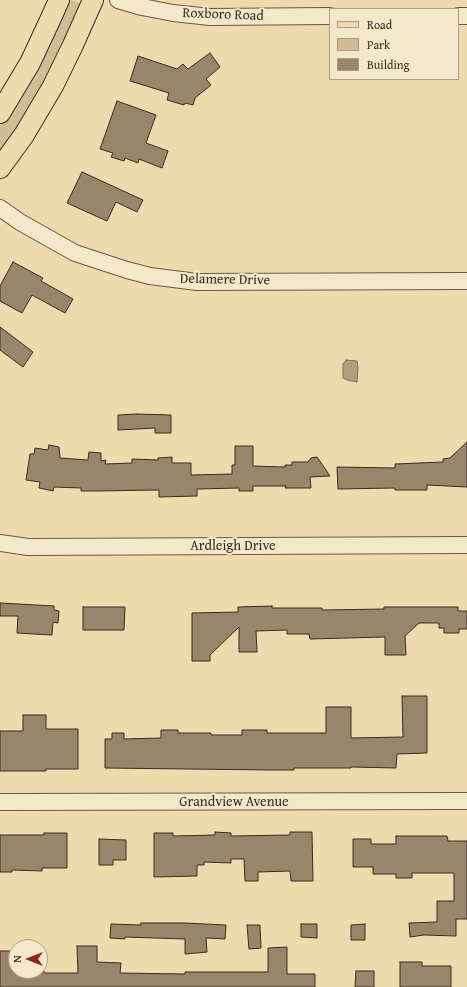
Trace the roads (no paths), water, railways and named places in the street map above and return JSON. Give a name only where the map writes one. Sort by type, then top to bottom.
[{"type":"main road","points":[[0,113],[30,62],[52,18],[59,0]]},
{"type":"main road","points":[[0,168],[24,135],[53,86],[93,0]]},
{"type":"street","name":"Roxboro Road","points":[[118,0],[142,7],[173,13],[210,17],[329,16]]},
{"type":"street","name":"Delamere Drive","points":[[0,208],[26,226],[75,253],[113,266],[150,276],[197,282],[467,281]]},
{"type":"street","name":"Ardleigh Drive","points":[[0,543],[28,547],[467,545]]},
{"type":"street","name":"Grandview Avenue","points":[[0,802],[467,801]]}]
